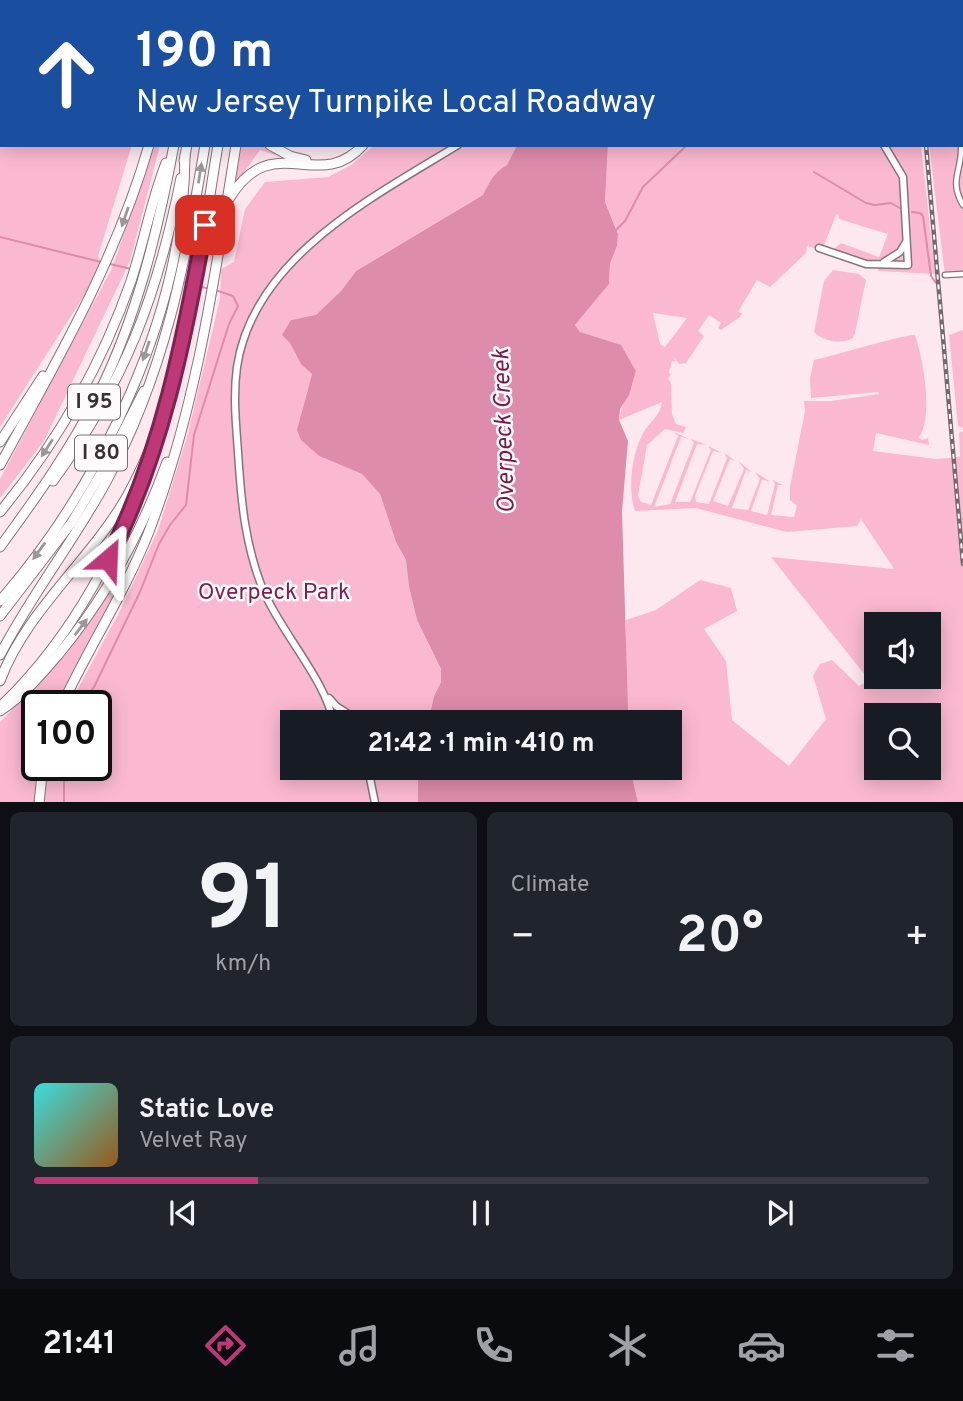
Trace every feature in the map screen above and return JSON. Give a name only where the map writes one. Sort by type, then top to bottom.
[{"type":"highway","points":[[0,465],[110,257],[145,147]]},
{"type":"highway","name":"I 95","points":[[0,547],[73,440],[99,395],[120,346],[142,280],[141,265],[173,147]]},
{"type":"highway","name":"I 95","points":[[24,514],[71,456],[107,399],[161,284],[187,147]]},
{"type":"highway","name":"I 95","points":[[0,655],[107,481],[156,370],[179,289],[205,147]]},
{"type":"highway","points":[[0,681],[27,630],[101,535],[121,506],[142,466],[165,409],[193,293],[218,147]]},
{"type":"highway","points":[[70,690],[120,597],[143,546],[170,469],[211,296],[236,147]]},
{"type":"highway","points":[[274,147],[294,157],[317,160],[339,156],[354,147]]},
{"type":"highway","points":[[226,204],[243,178],[261,166],[278,163],[327,164],[349,157],[361,147]]},
{"type":"highway","name":"I 80","points":[[0,512],[44,453],[78,397],[107,339],[132,277],[141,265]]},
{"type":"highway","name":"I 80","points":[[0,601],[57,527],[103,449],[140,366],[161,284]]},
{"type":"highway","points":[[0,442],[66,343]]},
{"type":"highway","name":"I 80","points":[[0,616],[42,565],[72,522],[156,370]]},
{"type":"highway","points":[[0,709],[21,697],[68,643],[122,566],[155,494],[189,394]]},
{"type":"highway","name":"I 80","points":[[0,709],[52,648],[102,571],[145,476],[165,409]]},
{"type":"highway","points":[[39,802],[41,781]]},
{"type":"street","points":[[342,710],[335,706],[323,691],[272,611],[250,551],[241,497],[235,403],[241,349],[256,308],[296,257],[388,188],[455,147]]},
{"type":"street","points":[[819,248],[876,264],[908,265],[903,177],[885,147]]},
{"type":"street","points":[[962,153],[955,186],[963,205]]},
{"type":"street","points":[[876,264],[890,260],[900,252],[907,240]]},
{"type":"street","points":[[944,275],[963,274]]},
{"type":"street","points":[[323,691],[331,710]]},
{"type":"street","points":[[370,780],[375,802]]},
{"type":"green space","points":[[0,147],[131,147],[98,256],[103,266],[0,427]]},
{"type":"green space","points":[[154,147],[159,147],[130,261],[44,441],[0,498],[0,479],[112,268]]},
{"type":"green space","points":[[241,147],[268,147],[292,161],[260,150],[234,186]]},
{"type":"green space","name":"Overpeck Park","points":[[372,147],[516,147],[507,165],[496,174],[483,195],[356,271],[316,316],[291,320],[292,346],[312,374],[302,412],[319,456],[362,474],[380,494],[396,542],[406,560],[417,620],[441,669],[441,682],[431,710],[280,710],[280,780],[418,780],[418,802],[45,802],[45,781],[112,781],[112,690],[77,690],[121,609],[158,530],[187,437],[220,299],[221,269],[234,262],[245,209],[265,182],[328,177],[351,165]]},
{"type":"green space","points":[[608,147],[921,147],[935,274],[878,271],[881,260],[864,261],[834,249],[841,243],[879,257],[888,234],[839,219],[838,214],[836,215],[822,250],[807,246],[806,253],[770,287],[757,280],[738,312],[742,313],[740,317],[721,330],[718,328],[721,323],[709,315],[698,331],[704,336],[686,363],[679,364],[673,356],[676,362],[672,361],[668,379],[671,382],[672,414],[676,424],[686,427],[683,433],[665,429],[647,445],[638,496],[641,502],[651,505],[678,436],[674,432],[689,439],[681,437],[654,507],[670,504],[694,443],[691,439],[707,445],[697,444],[675,502],[690,502],[711,450],[708,446],[722,453],[713,451],[695,496],[696,502],[709,504],[727,458],[724,453],[736,461],[730,459],[713,501],[728,506],[744,469],[738,461],[752,472],[746,470],[732,508],[748,510],[760,479],[755,472],[769,481],[762,480],[751,511],[767,515],[775,484],[772,480],[783,485],[778,485],[771,515],[794,517],[797,506],[790,500],[790,487],[805,411],[804,401],[831,401],[879,394],[811,398],[810,378],[814,360],[915,335],[926,387],[926,416],[919,437],[922,440],[928,438],[929,445],[876,433],[873,451],[936,459],[960,457],[959,433],[963,431],[963,802],[638,802],[633,780],[682,780],[682,710],[626,710],[626,620],[656,610],[700,580],[731,588],[737,611],[704,629],[726,661],[732,720],[789,766],[826,719],[813,676],[820,664],[832,660],[859,686],[864,683],[864,689],[941,689],[941,612],[864,612],[864,674],[771,557],[894,569],[861,519],[857,526],[787,532],[696,508],[635,511],[631,492],[634,459],[641,438],[658,414],[662,402],[619,420],[636,371],[632,363],[579,332],[575,325],[609,284],[610,264],[617,246],[618,233],[605,202]],"holes":[[[653,313],[687,318],[665,347],[660,344]]]},
{"type":"green space","points":[[929,147],[963,147],[963,274],[945,275]]},
{"type":"green space","points":[[833,270],[859,274],[866,280],[853,338],[838,342],[827,340],[814,332],[824,281]]},
{"type":"green space","points":[[963,330],[963,428],[958,426],[949,335]]},
{"type":"green space","points":[[109,592],[117,596],[66,690],[31,690]]},
{"type":"green space","points":[[21,700],[21,781],[37,781],[34,802],[0,802],[0,722]]},
{"type":"water","name":"Overpeck Creek","points":[[516,147],[608,147],[605,202],[618,234],[617,246],[610,264],[609,284],[575,325],[580,332],[621,345],[636,371],[629,395],[620,409],[619,420],[628,441],[622,511],[628,710],[431,710],[441,682],[441,669],[417,620],[406,560],[396,542],[380,494],[362,474],[319,456],[301,440],[297,430],[312,374],[301,364],[290,343],[282,335],[291,320],[316,315],[341,291],[356,271],[483,195],[490,181],[503,168]]},
{"type":"water","points":[[418,780],[633,780],[638,802],[418,802]]},
{"type":"waterway","points":[[616,230],[625,221],[643,187],[685,147]]},
{"type":"waterway","points":[[814,172],[866,203],[891,203],[900,208]]},
{"type":"waterway","points":[[912,212],[923,216],[931,276],[936,283]]},
{"type":"waterway","points":[[0,237],[101,262]]},
{"type":"waterway","points":[[110,264],[131,269]]},
{"type":"waterway","points":[[181,282],[193,284]]},
{"type":"waterway","points":[[198,286],[210,289]]},
{"type":"waterway","points":[[92,690],[140,592],[159,544],[186,505],[194,435],[229,324],[238,306],[233,296],[215,290]]},
{"type":"waterway","points":[[64,781],[64,802]]},
{"type":"railway","points":[[926,147],[963,564]]},
{"type":"route","points":[[108,559],[131,512],[156,446],[184,337],[205,225]]}]
